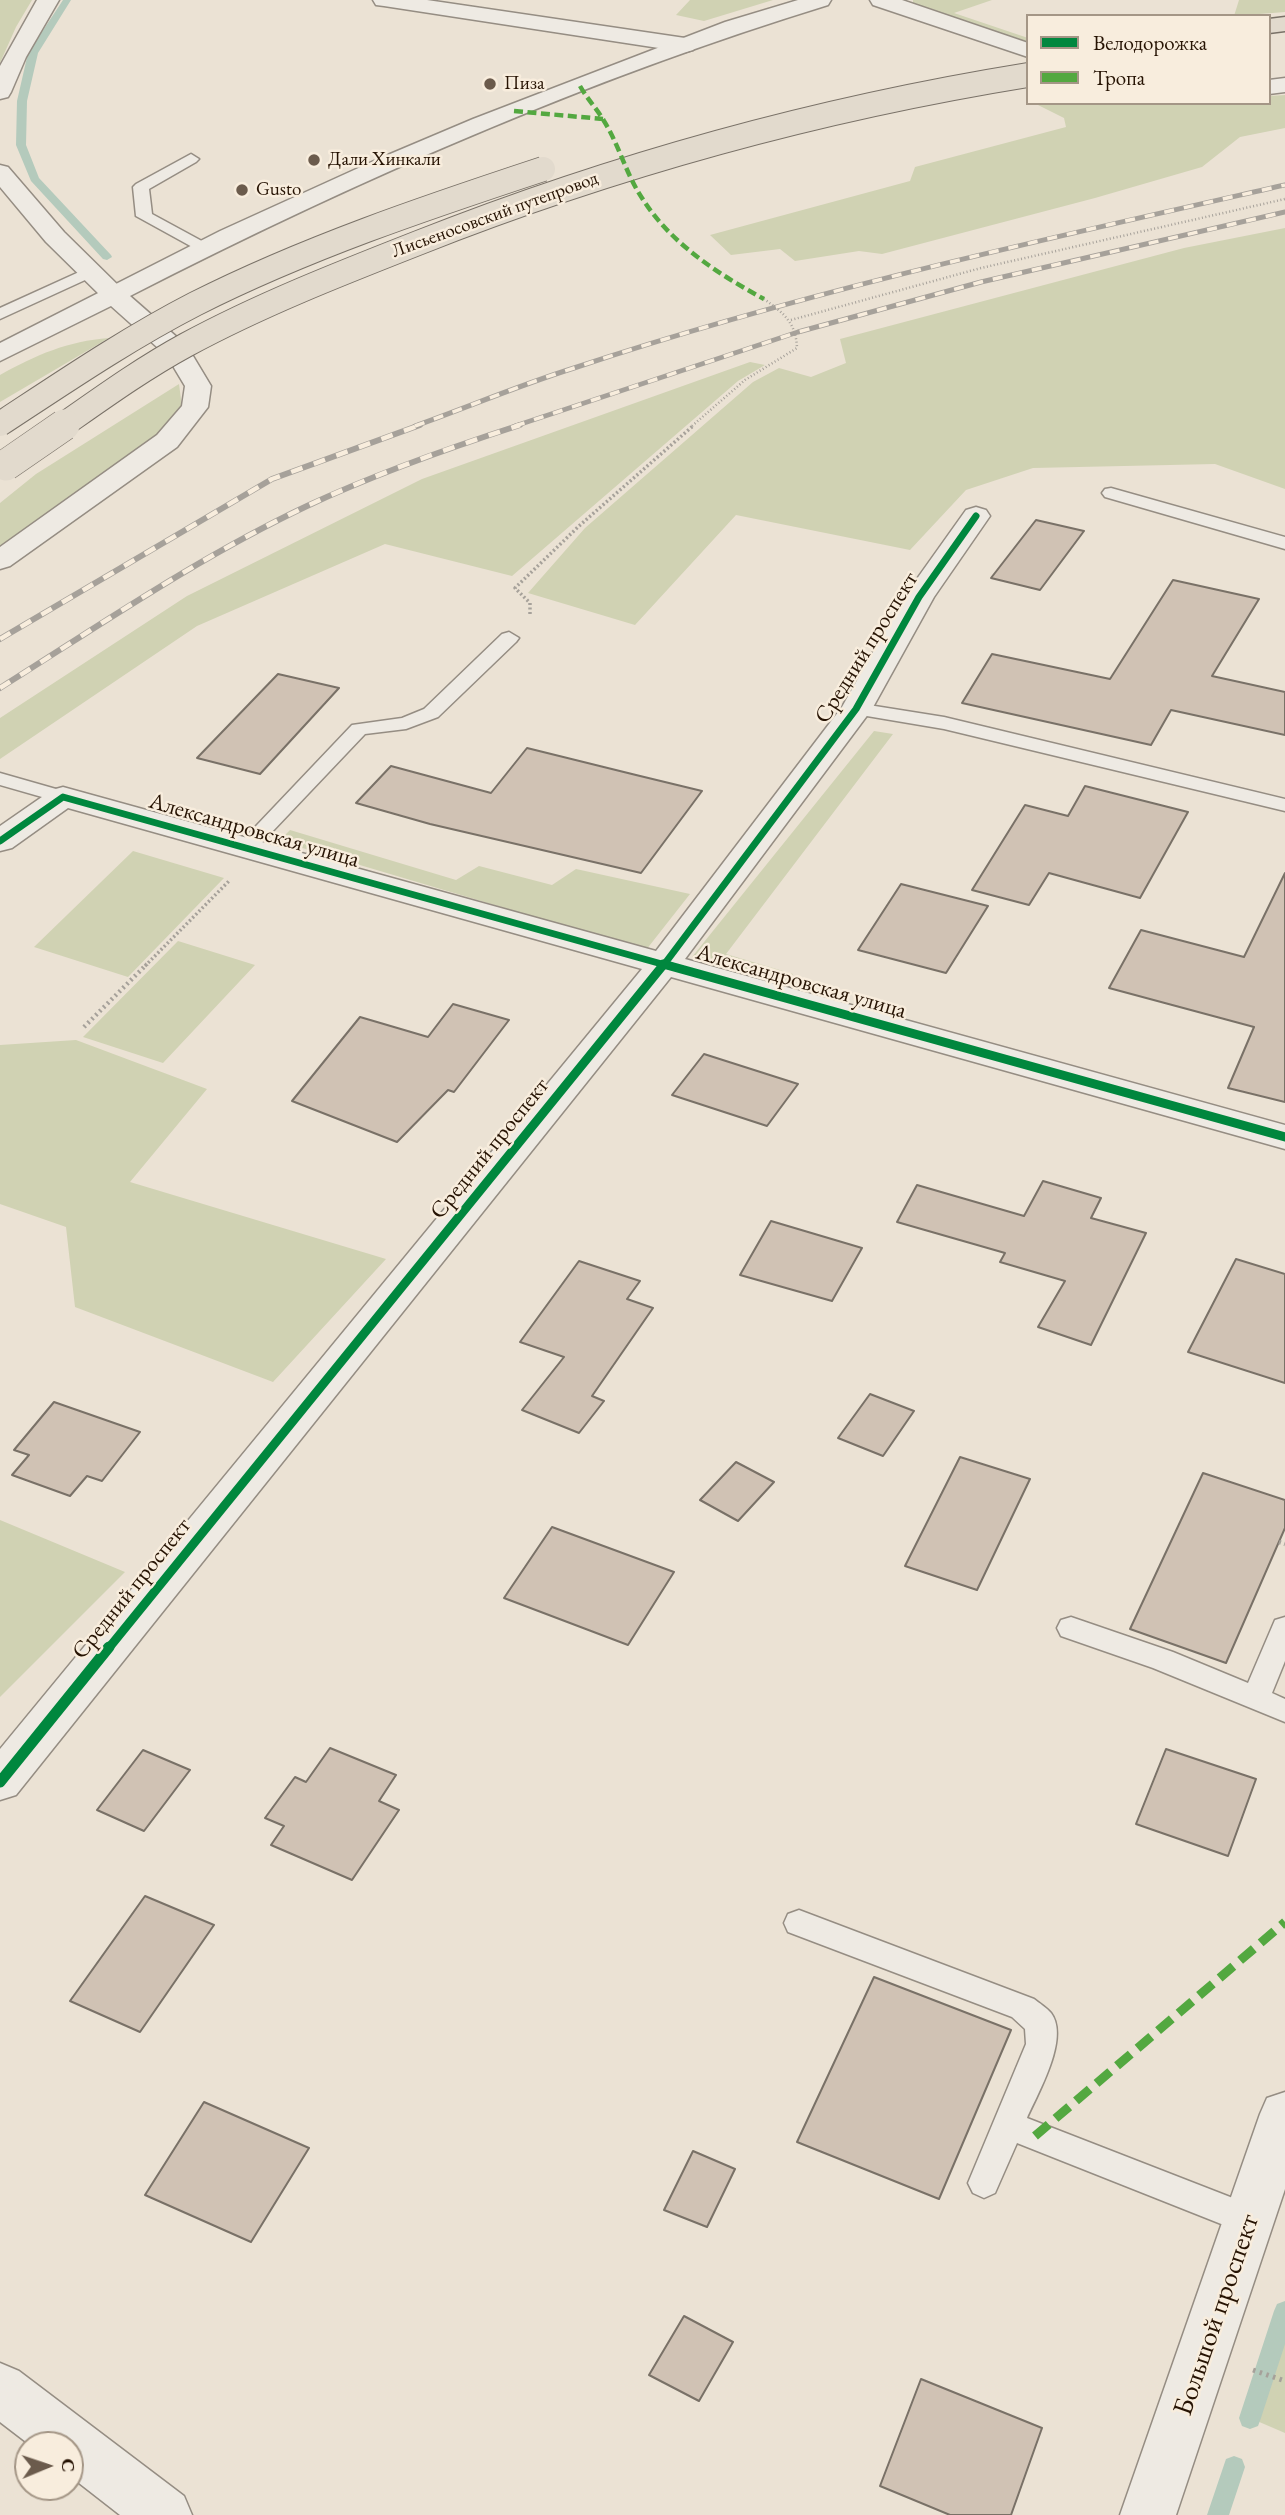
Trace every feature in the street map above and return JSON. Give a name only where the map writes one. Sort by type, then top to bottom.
[{"type":"main road","points":[[829,91],[1026,56]]},
{"type":"main road","name":"Лисьеносовский путепровод","points":[[3,467],[159,361],[267,305],[445,231],[636,163],[751,130],[835,111],[1026,75]]},
{"type":"main road","name":"Лисьеносовский путепровод","points":[[599,150],[637,139]]},
{"type":"main road","name":"Лисьеносовский путепровод","points":[[0,424],[112,351],[222,291],[332,244],[562,163]]},
{"type":"street","points":[[0,92],[15,57],[48,0]]},
{"type":"street","points":[[384,0],[685,46]]},
{"type":"street","points":[[0,353],[205,249],[396,160],[685,46],[820,0]]},
{"type":"street","points":[[881,0],[1026,49]]},
{"type":"street","points":[[0,560],[167,441],[195,407],[198,386],[178,352],[90,272],[2,178]]},
{"type":"street","name":"Средний проспект","points":[[0,1782],[664,964],[856,709],[919,597],[976,516]]},
{"type":"street","points":[[0,841],[63,797]]},
{"type":"street","name":"Александровская улица","points":[[63,797],[1285,1137]]},
{"type":"street","name":"Большой проспект","points":[[1149,2515],[1285,2114]]},
{"type":"street","points":[[0,2389],[164,2515]]},
{"type":"lane","points":[[191,159],[141,187],[144,216],[205,249]]},
{"type":"lane","points":[[0,314],[90,272]]},
{"type":"lane","points":[[1111,494],[1285,543]]},
{"type":"lane","points":[[251,851],[359,729],[406,723],[431,713],[509,638]]},
{"type":"lane","points":[[856,709],[944,723],[1285,805]]},
{"type":"lane","points":[[0,779],[63,797]]},
{"type":"lane","points":[[1071,1628],[1163,1660],[1285,1711]]},
{"type":"lane","points":[[1255,1699],[1285,1628]]},
{"type":"lane","points":[[799,1923],[1023,2008],[1040,2023],[1042,2044],[984,2183]]},
{"type":"lane","points":[[1008,2125],[1249,2220]]},
{"type":"path","points":[[791,320],[1008,261],[1285,199]]},
{"type":"path","points":[[515,588],[579,526],[735,389],[797,348],[798,332],[791,320],[764,299]]},
{"type":"path","points":[[84,1027],[251,851]]},
{"type":"path","points":[[1245,2367],[1282,2381]]},
{"type":"green space","points":[[0,0],[32,0],[0,63]]},
{"type":"green space","points":[[690,0],[773,0],[704,21],[676,15]]},
{"type":"green space","points":[[913,0],[992,0],[954,13],[1026,37],[1026,44],[927,11],[913,4]]},
{"type":"green space","points":[[1239,0],[1285,0],[1285,12],[1235,14]]},
{"type":"green space","points":[[1285,95],[1285,128],[1240,137],[1202,167],[882,254],[859,251],[795,261],[780,249],[731,255],[710,235],[910,181],[915,167],[1066,127],[1064,118],[1038,105],[1271,105],[1271,96]]},
{"type":"green space","points":[[1285,228],[1285,489],[1215,464],[1033,468],[966,490],[910,550],[736,515],[635,625],[528,593],[585,528],[753,382],[779,368],[811,377],[846,363],[840,339],[1184,248]]},
{"type":"green space","points":[[109,338],[0,402],[0,375],[53,350],[80,342]]},
{"type":"green space","points":[[750,362],[765,365],[738,381],[512,576],[385,544],[197,626],[0,759],[0,718],[187,596],[422,479]]},
{"type":"green space","points":[[179,384],[182,407],[154,443],[0,548],[0,503],[36,474]]},
{"type":"green space","points":[[874,731],[893,734],[726,954],[793,974],[782,988],[698,965],[692,957]]},
{"type":"green space","points":[[290,830],[456,880],[479,866],[552,885],[576,869],[690,894],[646,950],[279,841]]},
{"type":"green space","points":[[133,851],[224,878],[128,977],[34,947]]},
{"type":"green space","points":[[178,941],[255,965],[163,1063],[83,1037]]},
{"type":"green space","points":[[76,1040],[207,1089],[130,1182],[386,1259],[273,1382],[75,1307],[66,1227],[0,1204],[0,1045]]},
{"type":"green space","points":[[0,1520],[125,1572],[0,1697]]},
{"type":"green space","points":[[1285,2311],[1285,2433],[1250,2418]]},
{"type":"building","points":[[1036,520],[1084,531],[1040,590],[991,578]]},
{"type":"building","points":[[1173,580],[1259,599],[1212,676],[1285,692],[1285,735],[1171,710],[1151,745],[962,703],[992,654],[1110,679]]},
{"type":"building","points":[[278,674],[339,688],[260,774],[197,758]]},
{"type":"building","points":[[527,748],[702,791],[641,873],[430,824],[356,803],[391,766],[491,793]]},
{"type":"building","points":[[1085,786],[1188,812],[1140,898],[1049,873],[1029,905],[972,890],[1025,805],[1068,816]]},
{"type":"building","points":[[1285,873],[1285,1102],[1228,1088],[1254,1027],[1109,988],[1141,930],[1244,957]]},
{"type":"building","points":[[901,884],[988,906],[946,973],[858,950]]},
{"type":"building","points":[[453,1004],[509,1020],[454,1092],[448,1090],[397,1142],[292,1101],[360,1017],[428,1037]]},
{"type":"building","points":[[704,1054],[798,1084],[767,1126],[672,1095]]},
{"type":"building","points":[[1043,1181],[1101,1198],[1091,1218],[1146,1233],[1091,1345],[1038,1327],[1065,1281],[1000,1262],[1005,1253],[897,1222],[917,1185],[1024,1216]]},
{"type":"building","points":[[771,1221],[862,1248],[832,1301],[740,1275]]},
{"type":"building","points":[[1236,1259],[1285,1274],[1285,1383],[1188,1352]]},
{"type":"building","points":[[579,1261],[640,1281],[627,1299],[653,1308],[592,1396],[604,1401],[579,1433],[522,1410],[564,1357],[520,1342]]},
{"type":"building","points":[[870,1394],[914,1411],[883,1456],[838,1438]]},
{"type":"building","points":[[54,1402],[140,1432],[102,1481],[87,1476],[70,1496],[12,1475],[29,1455],[14,1450]]},
{"type":"building","points":[[960,1457],[1030,1479],[977,1590],[905,1566]]},
{"type":"building","points":[[736,1462],[774,1482],[738,1521],[700,1500]]},
{"type":"building","points":[[1203,1473],[1285,1500],[1285,1528],[1226,1663],[1130,1629]]},
{"type":"building","points":[[552,1527],[674,1572],[628,1645],[504,1598]]},
{"type":"building","points":[[330,1748],[396,1775],[379,1801],[399,1810],[352,1880],[271,1845],[284,1826],[265,1818],[295,1777],[306,1782]]},
{"type":"building","points":[[1166,1749],[1256,1779],[1228,1856],[1136,1824]]},
{"type":"building","points":[[143,1750],[190,1770],[144,1831],[97,1810]]},
{"type":"building","points":[[145,1896],[214,1925],[140,2032],[70,2001]]},
{"type":"building","points":[[874,1977],[1011,2030],[939,2199],[797,2142]]},
{"type":"building","points":[[204,2102],[309,2148],[251,2242],[145,2195]]},
{"type":"building","points":[[693,2151],[735,2169],[707,2227],[664,2210]]},
{"type":"building","points":[[684,2316],[733,2342],[699,2401],[649,2375]]},
{"type":"building","points":[[921,2379],[1042,2428],[1011,2515],[950,2515],[880,2486]]},
{"type":"waterway","points":[[67,0],[33,53],[22,101],[21,145],[34,179],[107,257]]},
{"type":"waterway","points":[[1250,2418],[1285,2311]]},
{"type":"waterway","points":[[1218,2515],[1234,2467]]},
{"type":"railway","points":[[415,426],[554,375],[661,340],[838,290],[1285,185]]},
{"type":"railway","points":[[515,426],[798,332],[981,282],[1285,212]]},
{"type":"railway","points":[[0,639],[272,479],[420,425]]},
{"type":"railway","points":[[0,688],[150,593],[267,526],[386,472],[520,425]]},
{"type":"marked path","points":[[580,86],[592,108],[603,119],[642,199],[686,249],[725,278],[764,299]]},
{"type":"marked path","points":[[514,111],[603,119]]},
{"type":"marked path","points":[[1035,2136],[1285,1922]]},
{"type":"cycle path","points":[[0,1782],[664,964],[856,709],[919,597],[976,516]]},
{"type":"cycle path","points":[[0,841],[63,797],[1285,1137]]},
{"type":"place","name":"Пиза","points":[[490,84]]},
{"type":"place","name":"Дали Хинкали","points":[[314,160]]},
{"type":"place","name":"Gusto","points":[[242,190]]}]
